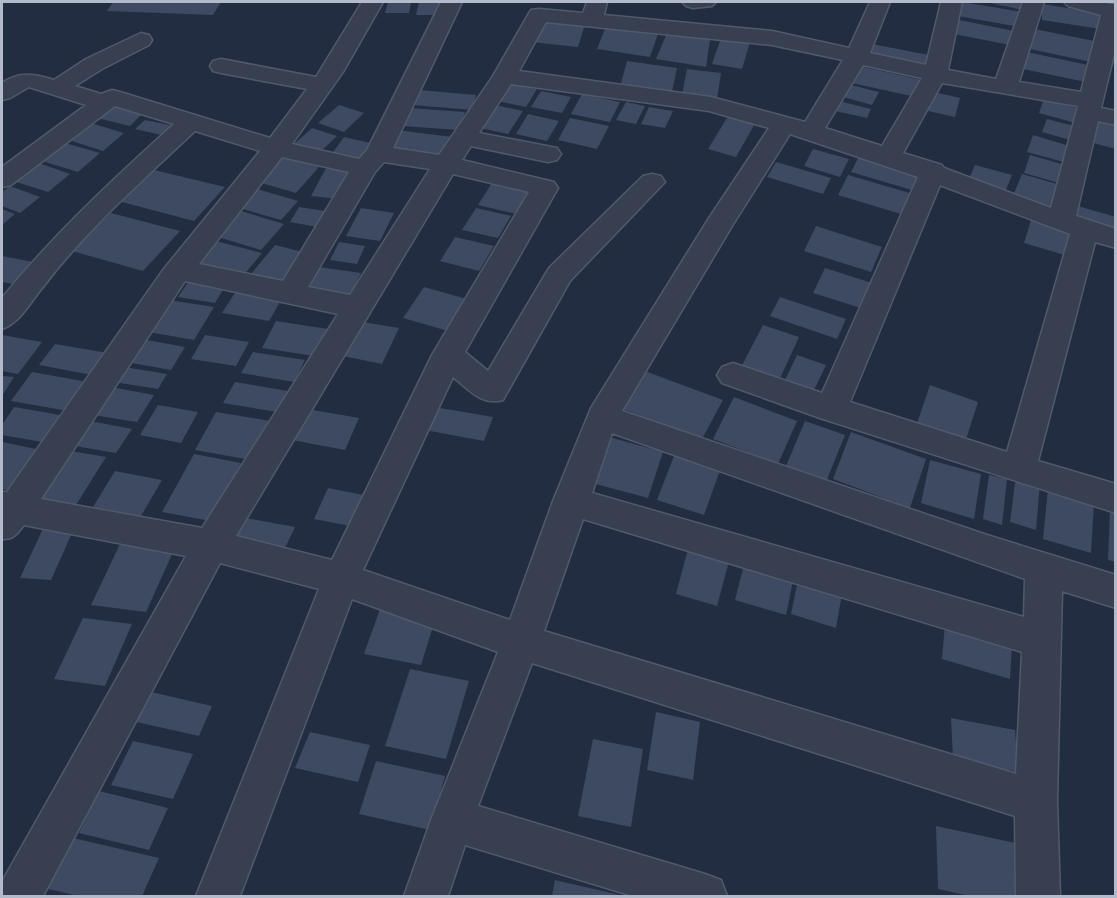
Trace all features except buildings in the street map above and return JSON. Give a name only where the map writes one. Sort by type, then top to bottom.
[{"type":"street","points":[[372,2],[321,85],[276,148],[179,270],[6,514],[211,545],[341,579],[521,642],[1036,801]]},
{"type":"street","points":[[290,293],[372,161],[451,2]]},
{"type":"street","points":[[811,132],[856,58],[880,2]]},
{"type":"street","points":[[890,156],[935,75],[952,2]]},
{"type":"street","points":[[1005,88],[1034,2]]},
{"type":"street","points":[[1019,469],[1097,235],[1090,107],[1114,11],[1075,2]]},
{"type":"street","points":[[19,897],[211,545],[455,150],[505,76],[539,15],[594,11],[772,38],[1090,107],[1116,118]]},
{"type":"street","points":[[57,88],[94,64],[141,40]]},
{"type":"street","points":[[221,66],[321,85]]},
{"type":"street","points":[[505,76],[711,104],[890,156],[1097,235]]},
{"type":"street","points":[[2,93],[17,83],[30,80],[104,103]]},
{"type":"street","points":[[2,179],[112,97],[189,123],[276,148],[372,161],[455,150],[548,154]]},
{"type":"street","points":[[2,318],[37,274],[101,205],[189,123]]},
{"type":"street","points":[[426,897],[452,820],[521,642],[602,417],[719,224],[784,124]]},
{"type":"street","points":[[218,897],[341,579],[447,356],[545,188],[455,150]]},
{"type":"street","points":[[831,409],[933,171]]},
{"type":"street","points":[[447,356],[492,391],[559,276],[652,182]]},
{"type":"street","points":[[179,270],[357,307]]},
{"type":"street","points":[[734,375],[831,409],[1116,499]]},
{"type":"street","points":[[602,417],[707,451],[1044,571],[1116,592]]},
{"type":"street","points":[[570,501],[1041,640]]},
{"type":"street","points":[[1038,897],[1036,801],[1044,571]]},
{"type":"street","points":[[452,820],[705,897]]}]
